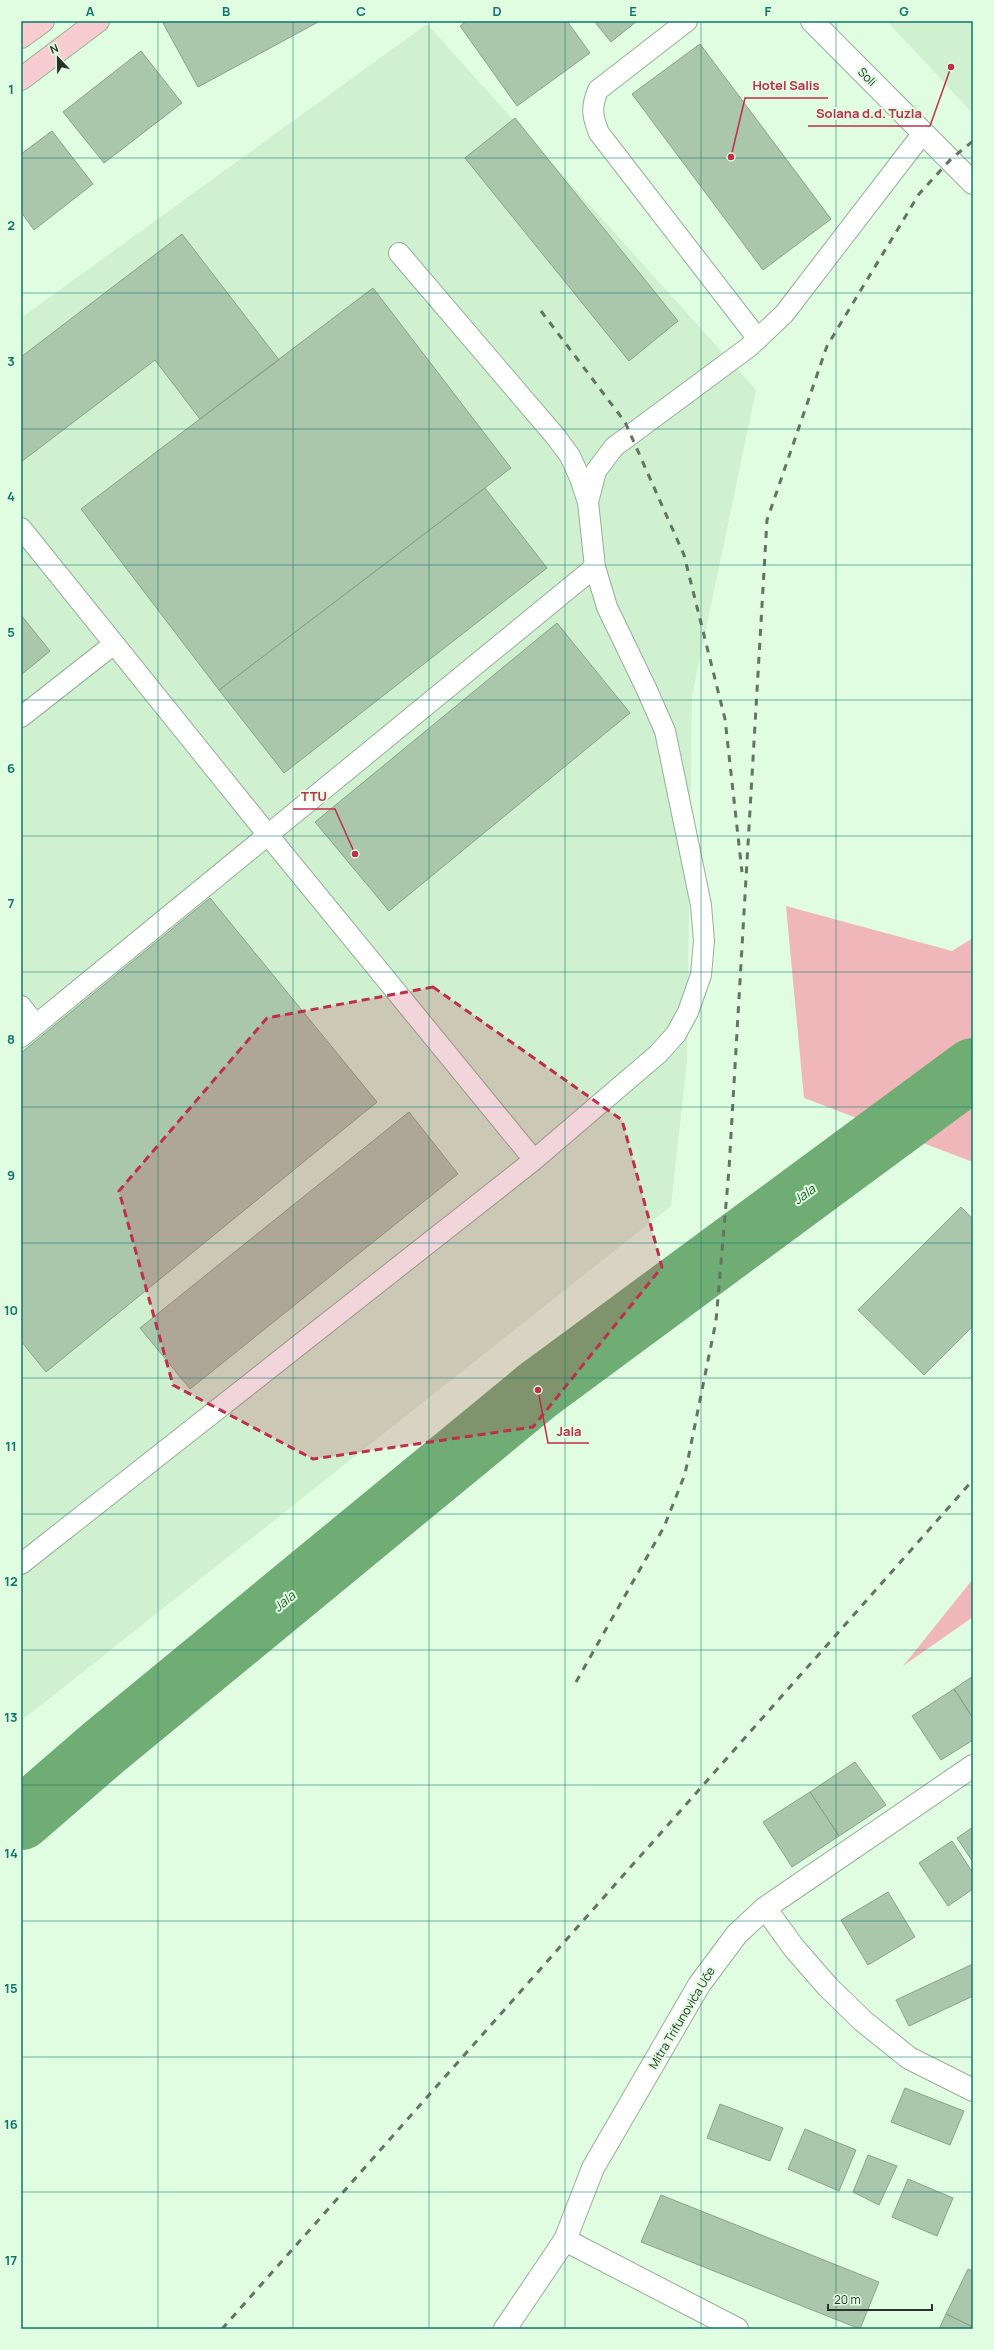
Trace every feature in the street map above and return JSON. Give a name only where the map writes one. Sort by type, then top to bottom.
[{"type":"main road","points":[[21,37],[42,21]]},
{"type":"main road","points":[[21,79],[98,21]]},
{"type":"street","name":"Soli","points":[[812,21],[973,183]]},
{"type":"street","name":"Mitra Trifunovića Uče","points":[[505,2329],[565,2240],[593,2168],[699,1985],[737,1934],[765,1908],[973,1766]]},
{"type":"street","points":[[765,1908],[794,1948],[828,1987],[863,2021],[909,2058],[973,2090]]},
{"type":"street","points":[[565,2240],[736,2329]]},
{"type":"lane","points":[[687,21],[598,90],[592,104],[592,117],[599,133],[758,339]]},
{"type":"lane","points":[[588,502],[596,471],[614,447],[758,339],[784,314],[923,133]]},
{"type":"lane","points":[[21,1564],[534,1160],[658,1054],[676,1034],[688,1012],[701,974],[704,941],[700,905],[665,731],[607,607],[595,567],[588,502],[577,471],[556,437],[399,253]]},
{"type":"lane","points":[[21,528],[268,835],[534,1160]]},
{"type":"lane","points":[[21,1006],[28,1031],[595,567]]},
{"type":"lane","points":[[21,717],[114,644]]},
{"type":"highlighted area","points":[[433,987],[622,1120],[662,1267],[533,1427],[313,1459],[173,1385],[119,1191],[267,1018]]},
{"type":"shaded area","points":[[887,21],[973,21],[973,114]]},
{"type":"shaded area","points":[[427,24],[756,390],[692,696],[687,1061],[671,1206],[21,1721],[21,318]]},
{"type":"shaded area","points":[[786,906],[952,951],[973,938],[973,1162],[804,1098]]},
{"type":"shaded area","points":[[973,1579],[973,1617],[903,1666]]},
{"type":"building","points":[[167,21],[320,21],[198,87],[163,23]]},
{"type":"building","points":[[467,21],[567,21],[590,53],[517,106],[460,26]]},
{"type":"building","points":[[594,21],[637,21],[611,42]]},
{"type":"building","points":[[700,44],[831,219],[763,270],[632,94]]},
{"type":"building","points":[[141,51],[182,103],[104,163],[63,112]]},
{"type":"building","points":[[515,118],[678,321],[629,361],[465,158]]},
{"type":"building","points":[[52,131],[93,184],[34,230],[21,212],[21,154]]},
{"type":"building","points":[[182,234],[279,360],[200,419],[155,360],[21,462],[21,357]]},
{"type":"building","points":[[373,288],[511,468],[219,690],[81,509]]},
{"type":"building","points":[[485,488],[547,568],[284,773],[219,690]]},
{"type":"building","points":[[21,615],[50,651],[21,675]]},
{"type":"building","points":[[557,623],[630,713],[389,911],[315,822]]},
{"type":"building","points":[[210,898],[377,1102],[46,1372],[21,1341],[21,1053]]},
{"type":"building","points":[[409,1112],[458,1174],[190,1389],[140,1328]]},
{"type":"building","points":[[961,1207],[973,1219],[973,1326],[924,1375],[858,1310]]},
{"type":"building","points":[[973,1676],[973,1718],[954,1689]]},
{"type":"building","points":[[954,1689],[973,1718],[973,1740],[941,1760],[912,1716]]},
{"type":"building","points":[[855,1762],[886,1805],[839,1836],[810,1792]]},
{"type":"building","points":[[810,1792],[839,1836],[792,1867],[763,1822]]},
{"type":"building","points":[[973,1827],[973,1862],[957,1838]]},
{"type":"building","points":[[952,1841],[973,1873],[973,1889],[948,1906],[919,1863]]},
{"type":"building","points":[[888,1892],[915,1937],[868,1965],[841,1920]]},
{"type":"building","points":[[973,1964],[973,1996],[909,2026],[896,2000]]},
{"type":"building","points":[[905,2088],[964,2111],[950,2145],[891,2122]]},
{"type":"building","points":[[720,2104],[783,2128],[770,2161],[707,2138]]},
{"type":"building","points":[[805,2129],[856,2150],[839,2191],[788,2169]]},
{"type":"building","points":[[868,2155],[897,2166],[879,2205],[853,2192]]},
{"type":"building","points":[[908,2179],[953,2198],[937,2236],[892,2217]]},
{"type":"building","points":[[661,2195],[879,2282],[860,2329],[641,2242]]},
{"type":"building","points":[[968,2269],[973,2271],[973,2327],[946,2314]]},
{"type":"building","points":[[946,2314],[973,2327],[973,2329],[939,2329]]},
{"type":"waterway","name":"Jala","points":[[21,1819],[103,1748],[538,1390],[973,1069]]},
{"type":"railway","points":[[576,1682],[664,1527],[685,1474],[716,1321],[729,1169],[767,520],[827,346],[919,194],[951,159],[973,141]]},
{"type":"railway","points":[[541,311],[625,422],[684,555],[725,719],[742,872]]},
{"type":"railway","points":[[222,2329],[973,1480]]},
{"type":"place","name":"Solana d.d. Tuzla","points":[[951,67]]},
{"type":"place","name":"Hotel Salis","points":[[731,157]]},
{"type":"place","name":"TTU","points":[[355,854]]},
{"type":"place","name":"Jala","points":[[538,1390]]}]
